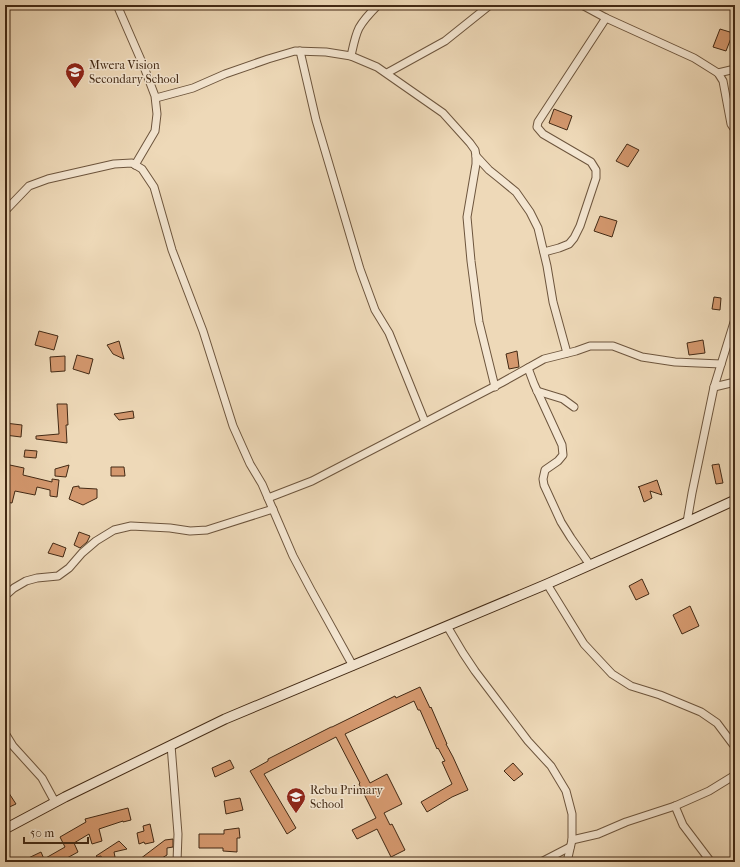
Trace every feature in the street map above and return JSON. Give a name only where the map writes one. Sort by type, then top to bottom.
[{"type":"main road","points":[[5,829],[54,802],[225,719],[548,584],[735,500]]},
{"type":"street","points":[[117,5],[156,98],[157,114],[155,131],[135,165]]},
{"type":"street","points":[[351,56],[359,28],[367,16],[378,5]]},
{"type":"street","points":[[387,73],[445,41],[490,5]]},
{"type":"street","points":[[582,5],[606,18],[694,58],[718,73],[723,81],[731,124],[735,130]]},
{"type":"street","points":[[544,252],[569,244],[574,238],[580,226],[596,178],[596,170],[591,162],[571,152],[540,131],[537,127],[538,122],[606,18]]},
{"type":"street","points":[[156,98],[193,88],[225,74],[295,51],[326,52],[351,56],[377,67],[443,113],[475,150],[476,164],[467,217],[479,322],[495,386]]},
{"type":"street","points":[[300,51],[316,120],[360,269],[375,310],[389,333],[425,422]]},
{"type":"street","points":[[718,73],[735,69]]},
{"type":"street","points":[[476,156],[516,192],[530,212],[538,228],[553,302],[567,353]]},
{"type":"street","points":[[5,211],[29,186],[48,179],[114,164],[132,163],[142,169],[154,187],[172,250],[203,331],[233,426],[250,464],[262,484],[297,563],[353,666]]},
{"type":"street","points":[[687,522],[714,387],[735,319]]},
{"type":"street","points":[[268,498],[312,481],[544,359],[590,346],[613,346],[642,357],[675,362],[721,364]]},
{"type":"street","points":[[528,368],[562,445],[563,451],[558,461],[545,470],[543,479],[544,485],[561,522],[590,565]]},
{"type":"street","points":[[714,387],[735,382]]},
{"type":"street","points":[[537,391],[563,399],[574,407]]},
{"type":"street","points":[[5,596],[14,588],[26,582],[38,578],[58,576],[69,568],[82,553],[96,541],[114,530],[132,526],[170,528],[190,531],[207,530],[273,509]]},
{"type":"street","points":[[548,584],[584,644],[612,674],[632,686],[660,695],[701,712],[717,723],[735,747]]},
{"type":"street","points":[[447,626],[475,671],[528,741],[551,766],[566,791],[572,814],[571,844],[567,862]]},
{"type":"street","points":[[5,734],[13,746],[42,778],[54,802]]},
{"type":"street","points":[[171,745],[178,834],[177,862]]},
{"type":"street","points":[[541,862],[571,844],[633,820],[675,806],[709,791],[735,776]]},
{"type":"street","points":[[675,806],[684,826],[711,862]]},
{"type":"building","points":[[720,29],[733,33],[726,51],[713,47]]},
{"type":"building","points":[[554,109],[572,116],[567,130],[549,123]]},
{"type":"building","points":[[627,144],[639,150],[628,167],[616,161]]},
{"type":"building","points":[[600,216],[617,221],[612,237],[594,231]]},
{"type":"building","points":[[714,297],[721,298],[720,310],[712,309]]},
{"type":"building","points":[[39,331],[58,336],[54,350],[35,345]]},
{"type":"building","points":[[703,340],[705,353],[689,355],[687,343]]},
{"type":"building","points":[[119,341],[124,359],[113,354],[107,345]]},
{"type":"building","points":[[517,351],[519,367],[509,369],[506,354]]},
{"type":"building","points":[[77,355],[93,359],[89,374],[73,369]]},
{"type":"building","points":[[65,356],[65,371],[51,372],[50,357]]},
{"type":"building","points":[[57,404],[67,404],[67,443],[36,439],[36,436],[59,434]]},
{"type":"building","points":[[133,411],[134,418],[119,420],[114,414]]},
{"type":"building","points":[[5,423],[22,425],[21,437],[5,435]]},
{"type":"building","points":[[25,450],[37,451],[36,458],[24,457]]},
{"type":"building","points":[[5,464],[24,468],[23,475],[52,482],[52,479],[59,480],[57,497],[50,496],[50,490],[37,487],[35,495],[15,491],[12,503],[5,502]]},
{"type":"building","points":[[719,464],[723,483],[716,484],[712,465]]},
{"type":"building","points":[[69,465],[66,477],[55,476],[55,469]]},
{"type":"building","points":[[111,467],[124,467],[125,476],[111,476]]},
{"type":"building","points":[[657,480],[662,495],[650,491],[652,498],[644,502],[638,487]]},
{"type":"building","points":[[79,486],[79,488],[97,489],[97,498],[83,505],[69,499],[73,487]]},
{"type":"building","points":[[79,532],[90,536],[87,542],[80,548],[74,545]]},
{"type":"building","points":[[53,543],[66,548],[63,557],[48,553]]},
{"type":"building","points":[[642,579],[649,594],[636,600],[629,586]]},
{"type":"building","points":[[690,606],[699,626],[682,634],[673,615]]},
{"type":"building","points":[[420,687],[430,708],[431,707],[446,744],[468,790],[452,797],[427,812],[421,802],[452,784],[442,762],[445,761],[438,748],[437,749],[420,710],[418,710],[414,701],[345,734],[370,783],[387,774],[402,804],[384,813],[390,825],[392,824],[405,850],[391,857],[377,829],[357,839],[352,830],[376,818],[336,737],[264,774],[296,828],[287,834],[250,771],[268,761],[268,759],[331,727],[395,696],[396,698]]},
{"type":"building","points":[[230,760],[234,768],[215,777],[212,768]]},
{"type":"building","points":[[513,763],[523,774],[514,781],[504,771]]},
{"type":"building","points":[[5,787],[16,804],[5,809]]},
{"type":"building","points":[[240,798],[243,810],[226,814],[224,801]]},
{"type":"building","points":[[128,808],[131,820],[123,821],[99,829],[102,841],[92,844],[89,834],[74,843],[78,852],[67,858],[69,862],[20,862],[41,852],[44,859],[65,847],[60,837],[86,822],[85,819]]},
{"type":"building","points":[[150,824],[154,842],[145,844],[144,842],[139,844],[137,833],[144,831],[143,826]]},
{"type":"building","points":[[239,828],[240,838],[237,838],[237,852],[223,851],[223,848],[199,848],[199,834],[224,834],[224,830]]},
{"type":"building","points":[[173,839],[173,847],[167,848],[167,855],[162,858],[163,862],[136,862],[165,840]]},
{"type":"building","points":[[119,841],[127,849],[114,852],[116,862],[103,862],[101,856],[96,856]]},
{"type":"place","name":"Mwera Vision Secondary School","points":[[75,89]]},
{"type":"place","name":"Rebu Primary School","points":[[296,814]]}]
